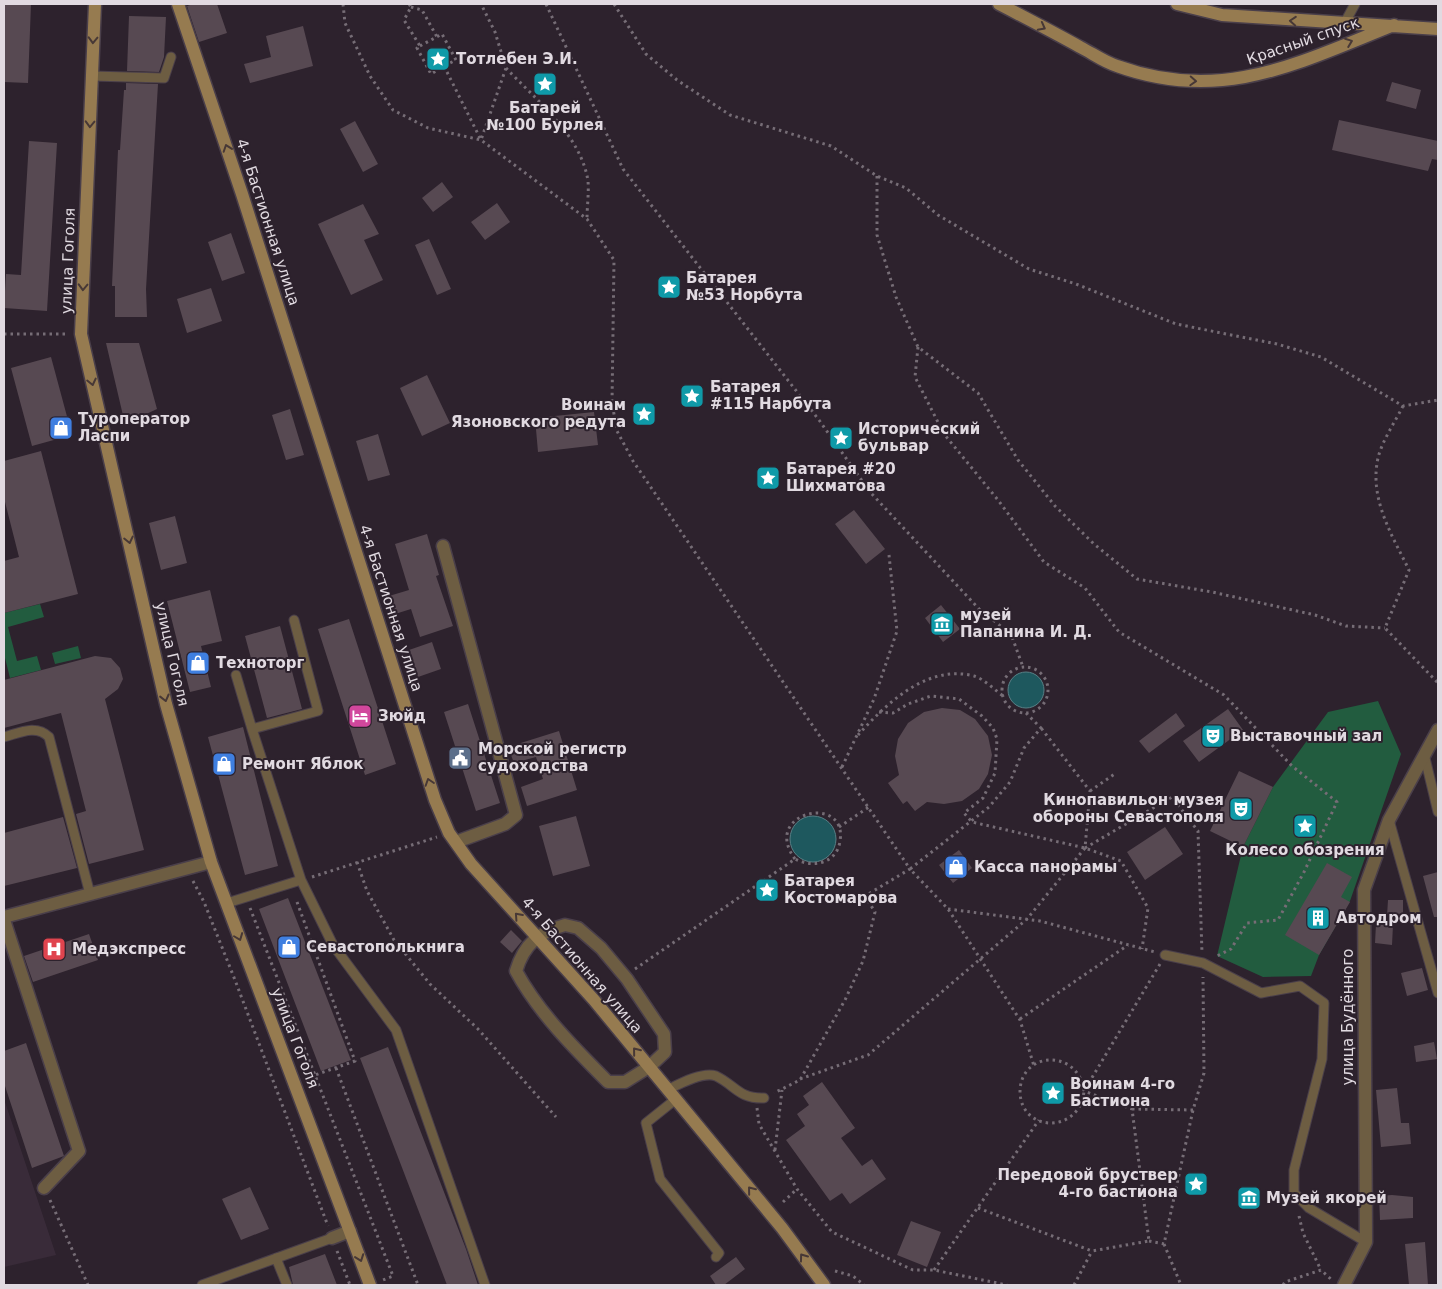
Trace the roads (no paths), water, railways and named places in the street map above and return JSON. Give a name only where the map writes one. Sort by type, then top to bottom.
[{"type":"main road","name":"улица Гоголя","points":[[95,4],[81,334],[166,704],[211,862],[370,1285]]},
{"type":"main road","name":"4-я Бастионная улица","points":[[178,4],[242,194],[435,800],[452,838],[471,864],[594,1000],[782,1228],[824,1285]]},
{"type":"main road","name":"Красный спуск","points":[[1000,4],[1115,66],[1152,76],[1188,81],[1214,82],[1258,76],[1394,25]]},
{"type":"main road","points":[[1177,4],[1222,15],[1344,24],[1394,25],[1438,30]]},
{"type":"street","points":[[443,546],[516,816],[505,824],[452,838]]},
{"type":"street","name":"улица Будённого","points":[[1344,1285],[1366,1242],[1364,890],[1389,820],[1425,758],[1438,730]]},
{"type":"street","points":[[44,1188],[79,1152],[4,918],[211,862]]},
{"type":"street","points":[[566,925],[578,928],[601,948],[627,979],[664,1034],[665,1052],[649,1067],[624,1082],[608,1082],[558,1028],[526,989],[516,971],[522,952],[537,938],[548,929],[566,925]]},
{"type":"street","points":[[332,1238],[350,1232]]},
{"type":"lane","points":[[1344,24],[1355,4]]},
{"type":"lane","points":[[92,76],[164,78],[171,57]]},
{"type":"lane","points":[[252,729],[318,711],[294,620]]},
{"type":"lane","points":[[236,675],[301,880],[334,945],[396,1030],[485,1285]]},
{"type":"lane","points":[[4,736],[34,729],[44,732],[49,737],[90,894]]},
{"type":"lane","points":[[1425,758],[1438,812]]},
{"type":"lane","points":[[1389,820],[1438,993]]},
{"type":"lane","points":[[226,903],[301,880]]},
{"type":"lane","points":[[1165,955],[1203,964],[1261,993],[1300,986],[1324,1003],[1322,1058],[1294,1170],[1294,1193],[1309,1208],[1366,1242]]},
{"type":"lane","points":[[716,1257],[719,1254],[660,1178],[646,1123],[671,1094],[693,1078],[714,1075],[751,1098],[764,1098]]},
{"type":"lane","points":[[202,1285],[332,1238]]},
{"type":"lane","points":[[276,1258],[287,1285]]},
{"type":"water","points":[[1026,672],[1033,673],[1039,677],[1043,683],[1043,697],[1039,703],[1033,707],[1026,708],[1019,707],[1013,703],[1009,697],[1008,690],[1009,683],[1013,677],[1019,673]]},
{"type":"water","points":[[813,816],[826,820],[832,826],[836,839],[832,852],[826,858],[813,862],[800,858],[794,852],[790,839],[794,826],[800,820]]},
{"type":"place","name":"Тотлебен Э.И.","points":[[438,59]]},
{"type":"place","name":"Батарей №100 Бурлея","points":[[545,84]]},
{"type":"place","name":"Батарея №53 Норбута","points":[[669,287]]},
{"type":"place","name":"Батарея #115 Нарбута","points":[[692,396]]},
{"type":"place","name":"Воинам Язоновского редута","points":[[644,414]]},
{"type":"place","name":"Туроператор Ласпи","points":[[61,428]]},
{"type":"place","name":"Исторический бульвар","points":[[841,438]]},
{"type":"place","name":"Батарея #20 Шихматова","points":[[768,478]]},
{"type":"place","name":"музей Папанина И. Д.","points":[[942,624]]},
{"type":"place","name":"Техноторг","points":[[198,663]]},
{"type":"place","name":"Зюйд","points":[[360,716]]},
{"type":"place","name":"Выставочный зал","points":[[1213,736]]},
{"type":"place","name":"Морской регистр судоходства","points":[[460,758]]},
{"type":"place","name":"Ремонт Яблок","points":[[224,764]]},
{"type":"place","name":"Кинопавильон музея обороны Севастополя","points":[[1241,809]]},
{"type":"place","name":"Колесо обозрения","points":[[1305,826]]},
{"type":"place","name":"Касса панорамы","points":[[956,867]]},
{"type":"place","name":"Батарея Костомарова","points":[[767,890]]},
{"type":"place","name":"Автодром","points":[[1318,918]]},
{"type":"place","name":"Севастополькнига","points":[[289,947]]},
{"type":"place","name":"Медэкспресс","points":[[54,949]]},
{"type":"place","name":"Воинам 4-го Бастиона","points":[[1053,1093]]},
{"type":"place","name":"Передовой бруствер 4-го бастиона","points":[[1196,1184]]},
{"type":"place","name":"Музей якорей","points":[[1249,1198]]}]
